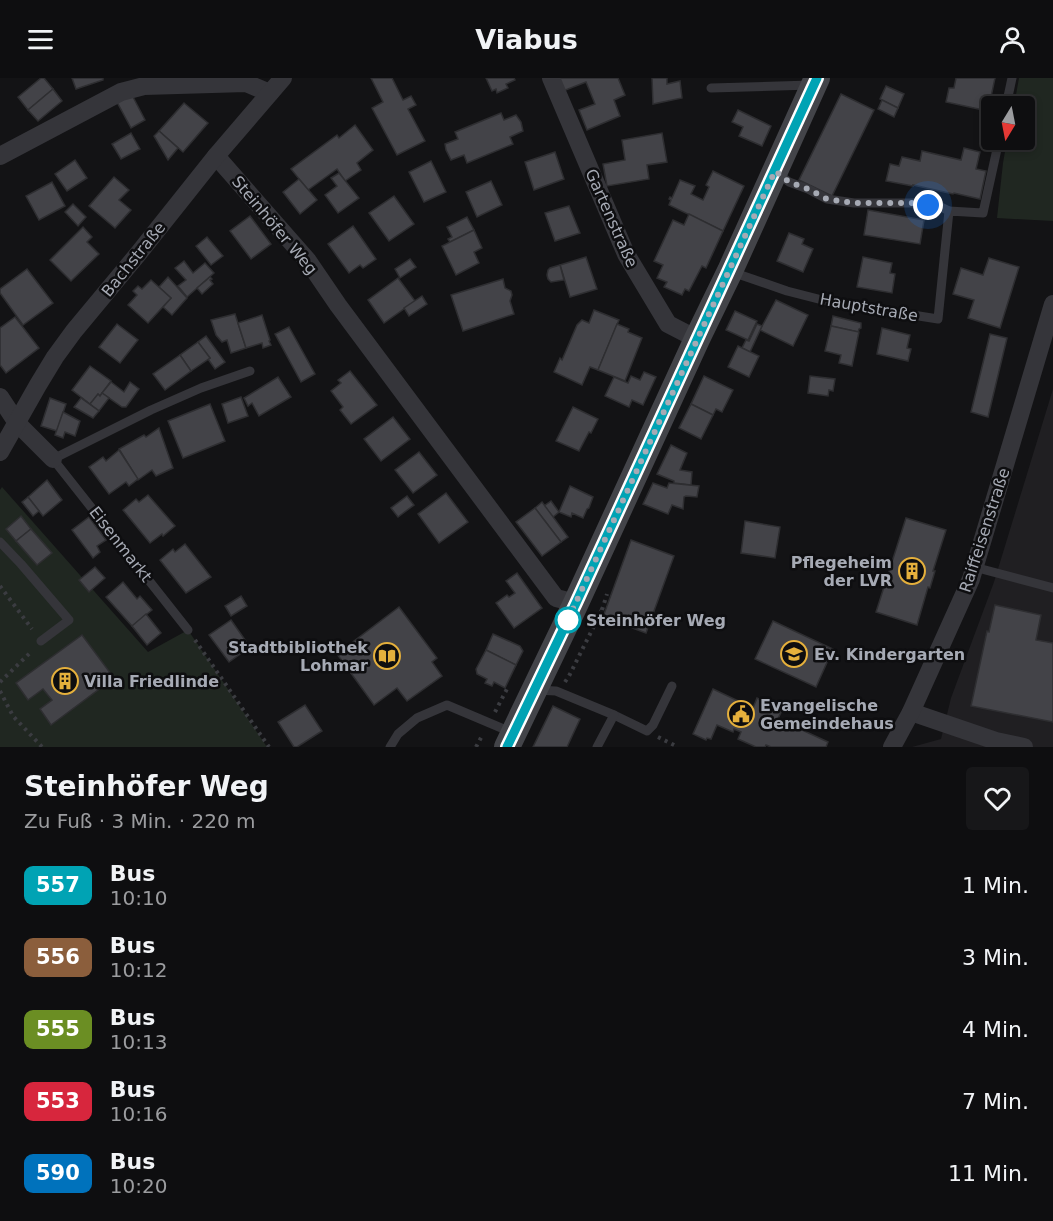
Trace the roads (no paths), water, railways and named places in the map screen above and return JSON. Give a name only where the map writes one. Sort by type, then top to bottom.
[{"type":"main road","points":[[510,740],[576,603],[816,82]]},
{"type":"street","name":"Bachstraße","points":[[0,452],[38,385],[74,331],[216,156],[283,78]]},
{"type":"street","name":"Gartenstraße","points":[[551,78],[626,254],[668,324],[697,339]]},
{"type":"street","points":[[0,156],[120,88],[246,83],[270,93]]},
{"type":"street","name":"Steinhöfer Weg","points":[[216,156],[308,261],[338,305],[556,598],[576,603]]},
{"type":"street","name":"Raiffeisenstraße","points":[[892,747],[912,712],[971,579],[1052,312]]},
{"type":"street","name":"Eisenmarkt","points":[[0,397],[17,423],[53,459]]},
{"type":"street","points":[[912,712],[996,741],[1024,747]]},
{"type":"lane","points":[[1008,96],[1012,78]]},
{"type":"lane","points":[[711,88],[816,82]]},
{"type":"lane","points":[[775,171],[789,182],[827,199],[854,203],[915,203],[940,207],[949,211],[983,213],[997,150]]},
{"type":"lane","name":"Hauptstraße","points":[[730,271],[787,291],[830,302],[938,320],[949,211]]},
{"type":"lane","points":[[53,459],[201,387],[250,371]]},
{"type":"lane","name":"Eisenmarkt","points":[[53,459],[188,630]]},
{"type":"lane","points":[[0,543],[69,620],[41,641]]},
{"type":"lane","points":[[974,567],[1053,588]]},
{"type":"lane","points":[[534,690],[556,691],[647,731],[653,725],[672,686]]},
{"type":"lane","points":[[390,747],[398,734],[417,718],[447,705],[510,740]]},
{"type":"lane","points":[[597,747],[614,715]]},
{"type":"place","name":"Pflegeheim der LVR","points":[[912,571]]},
{"type":"place","name":"Steinhöfer Weg","points":[[568,620]]},
{"type":"place","name":"Ev. Kindergarten","points":[[794,654]]},
{"type":"place","name":"Stadtbibliothek Lohmar","points":[[387,656]]},
{"type":"place","name":"Villa Friedlinde","points":[[65,681]]},
{"type":"place","name":"Evangelische Gemeindehaus","points":[[741,714]]}]
